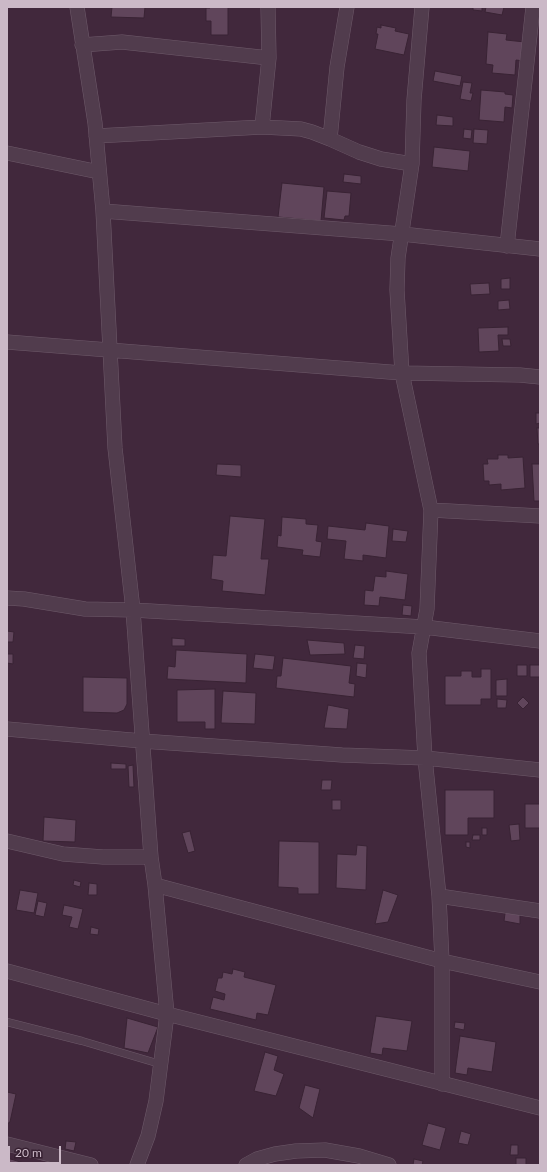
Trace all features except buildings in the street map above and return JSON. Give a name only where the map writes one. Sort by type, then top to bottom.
[{"type":"street","points":[[76,7],[96,136],[103,211],[115,448],[133,610],[151,857],[156,884],[167,1014],[156,1101],[148,1136],[137,1165]]},
{"type":"street","points":[[262,126],[269,58],[268,7]]},
{"type":"street","points":[[330,138],[337,67],[347,7]]},
{"type":"street","points":[[422,7],[414,100],[412,164],[398,258],[397,290],[402,373],[431,510],[427,609],[419,652],[425,758],[439,896],[442,962],[442,1084]]},
{"type":"street","points":[[507,246],[533,7]]},
{"type":"street","points":[[82,45],[122,42],[269,58]]},
{"type":"street","points":[[96,136],[262,126],[301,130],[330,138],[359,152],[381,159],[412,164]]},
{"type":"street","points":[[7,153],[99,172]]},
{"type":"street","points":[[103,211],[402,234],[540,249]]},
{"type":"street","points":[[7,342],[402,373],[520,375],[540,377]]},
{"type":"street","points":[[431,510],[540,516]]},
{"type":"street","points":[[7,598],[85,608],[424,628],[540,641]]},
{"type":"street","points":[[7,729],[142,741],[342,755],[425,758],[540,770]]},
{"type":"street","points":[[7,841],[63,854],[103,858],[151,857]]},
{"type":"street","points":[[156,884],[442,962],[540,982]]},
{"type":"street","points":[[439,896],[540,911]]},
{"type":"street","points":[[7,971],[167,1014],[540,1108]]},
{"type":"street","points":[[7,1144],[91,1165]]},
{"type":"street","points":[[246,1165],[257,1159],[275,1154],[296,1151],[325,1150],[359,1156],[389,1165]]},
{"type":"lane","points":[[7,1022],[82,1041],[160,1064]]}]
